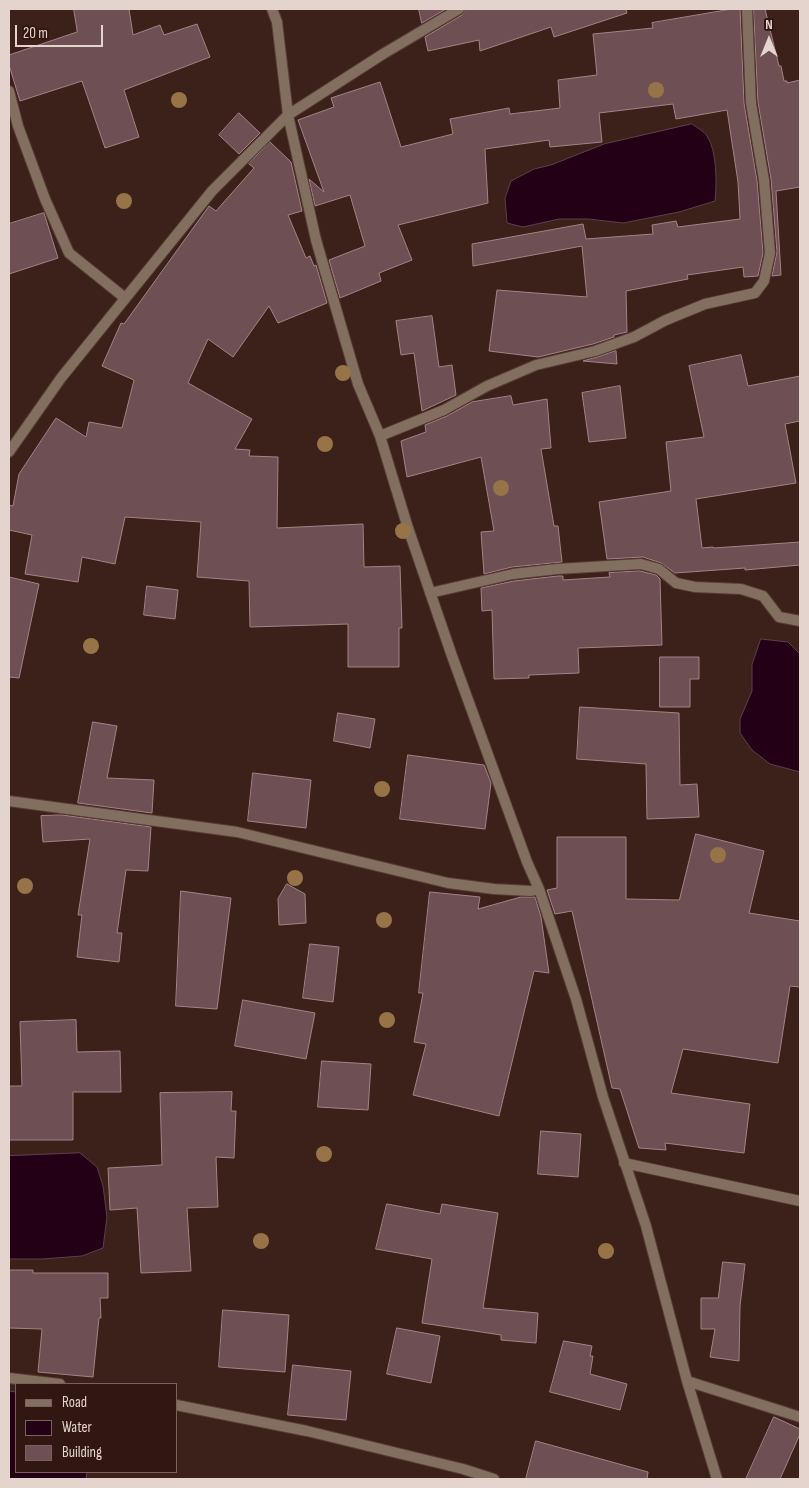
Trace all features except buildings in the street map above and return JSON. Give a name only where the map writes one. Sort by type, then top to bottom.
[{"type":"street","points":[[272,9],[276,22],[288,115],[316,240],[358,384],[380,436],[430,594],[527,862],[539,889],[576,999],[602,1097],[646,1226],[687,1381],[718,1479]]},
{"type":"street","points":[[9,452],[61,378],[212,191],[288,115],[383,54],[459,9]]},
{"type":"street","points":[[380,436],[444,410],[487,386],[536,365],[595,351],[634,337],[666,320],[704,304],[755,293],[764,281],[770,253],[764,180],[751,103],[746,9]]},
{"type":"street","points":[[9,91],[18,126],[45,199],[69,253],[125,298]]},
{"type":"street","points":[[430,594],[512,574],[566,568],[641,564],[659,569],[676,583],[695,587],[741,589],[763,596],[779,617],[800,621]]},
{"type":"street","points":[[9,801],[237,832],[448,883],[494,890],[531,891],[539,889]]},
{"type":"street","points":[[624,1163],[800,1201]]},
{"type":"street","points":[[9,1378],[52,1383]]},
{"type":"street","points":[[687,1381],[800,1417]]},
{"type":"street","points":[[178,1405],[307,1431],[463,1469],[494,1479]]},
{"type":"water","points":[[692,124],[706,134],[713,150],[716,177],[715,201],[679,212],[623,223],[589,219],[559,219],[523,227],[507,223],[505,198],[511,181],[534,169],[551,165],[604,144]]},
{"type":"water","points":[[761,639],[788,642],[800,654],[800,772],[770,764],[752,750],[740,733],[740,719],[752,691],[752,665]]},
{"type":"water","points":[[80,1153],[97,1167],[103,1186],[107,1217],[103,1248],[82,1256],[9,1259],[9,1156]]},
{"type":"water","points":[[9,1391],[15,1392],[15,1473],[87,1473],[86,1479],[9,1479]]}]
